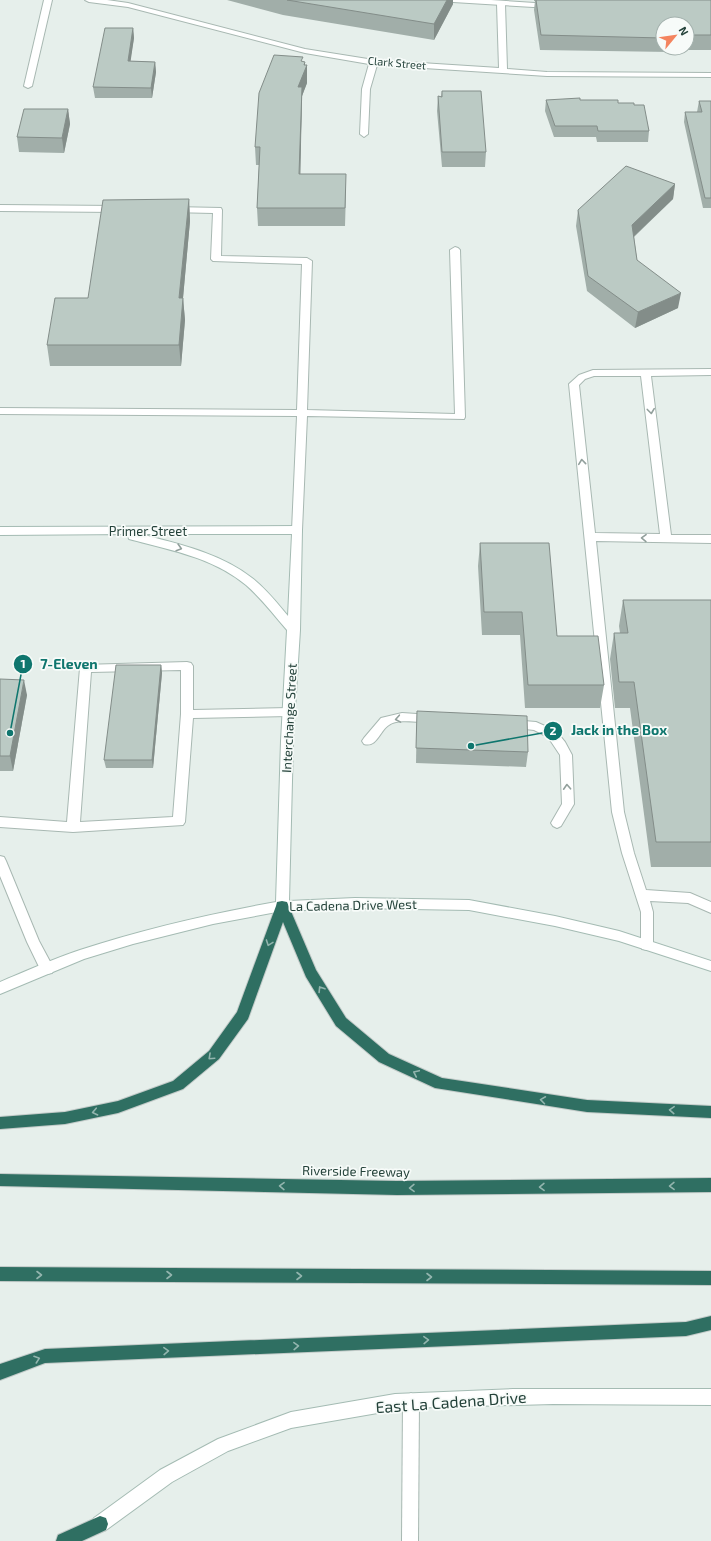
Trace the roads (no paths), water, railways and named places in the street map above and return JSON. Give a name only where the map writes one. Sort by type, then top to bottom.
[{"type":"highway","points":[[282,906],[311,973],[341,1022],[384,1058],[440,1084],[587,1106],[711,1112]]},
{"type":"highway","points":[[0,1123],[65,1118],[118,1107],[178,1085],[214,1055],[243,1015],[282,906]]},
{"type":"highway","name":"Riverside Freeway","points":[[0,1180],[397,1188],[711,1185]]},
{"type":"highway","points":[[0,1274],[711,1278]]},
{"type":"highway","points":[[0,1372],[45,1356],[678,1329],[711,1323]]},
{"type":"highway","points":[[64,1541],[100,1524]]},
{"type":"street","points":[[28,86],[48,0]]},
{"type":"street","name":"Clark Street","points":[[89,0],[128,5],[305,51],[374,62],[547,74],[711,75]]},
{"type":"street","points":[[453,0],[501,2],[556,7]]},
{"type":"street","points":[[501,2],[503,71]]},
{"type":"street","points":[[364,134],[366,89],[374,62]]},
{"type":"street","points":[[0,208],[125,209]]},
{"type":"street","name":"Interchange Street","points":[[164,210],[218,210],[216,259],[307,261],[294,630],[289,712],[282,906]]},
{"type":"street","points":[[0,411],[302,413],[460,417],[455,250]]},
{"type":"street","points":[[647,945],[647,912],[618,812],[574,384],[582,377],[593,373],[711,372]]},
{"type":"street","points":[[646,373],[666,538]]},
{"type":"street","name":"Primer Street","points":[[0,531],[297,530]]},
{"type":"street","points":[[114,531],[205,555],[230,568],[248,582],[294,630]]},
{"type":"street","points":[[590,537],[711,539]]},
{"type":"street","points":[[0,822],[73,827],[179,822],[187,714],[187,666],[86,668],[73,827]]},
{"type":"street","points":[[187,714],[289,712]]},
{"type":"street","points":[[368,741],[385,722],[402,718],[442,720]]},
{"type":"street","points":[[497,723],[536,726],[552,734],[561,745],[566,755],[568,804],[557,823]]},
{"type":"street","points":[[0,861],[33,942],[47,969]]},
{"type":"street","points":[[641,895],[690,898],[711,908]]},
{"type":"street","name":"La Cadena Drive West","points":[[0,988],[81,955],[133,939],[212,920],[282,906],[355,903],[469,904],[555,921],[619,936],[711,966]]},
{"type":"street","name":"East La Cadena Drive","points":[[100,1524],[166,1476],[224,1445],[291,1420],[395,1402],[411,1401],[503,1397],[711,1396]]},
{"type":"street","points":[[410,1541],[411,1401]]},
{"type":"place","name":"7-Eleven","points":[[10,733]]},
{"type":"place","name":"Jack in the Box","points":[[471,746]]}]
